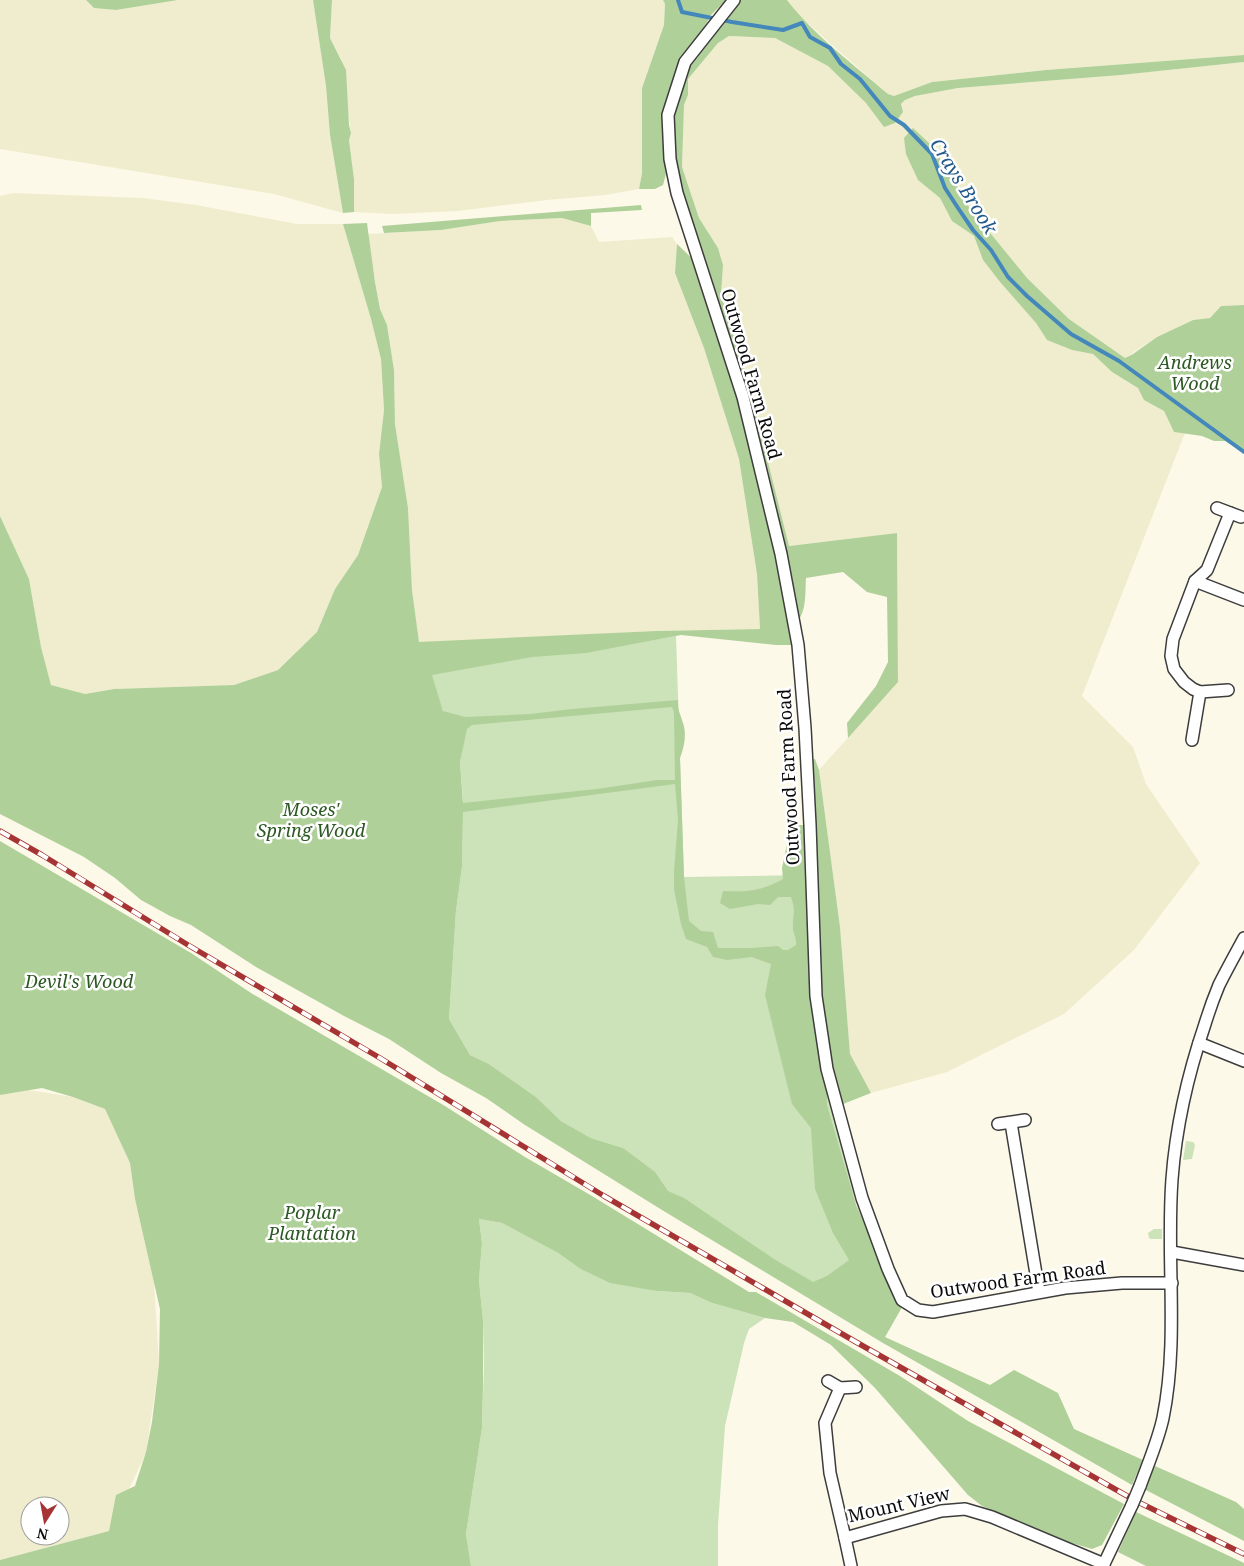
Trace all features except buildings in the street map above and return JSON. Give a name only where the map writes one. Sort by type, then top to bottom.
[{"type":"street","name":"Outwood Farm Road","points":[[734,0],[685,62],[668,115],[670,159],[677,193],[743,397],[781,554],[798,645],[810,824],[816,996],[827,1069],[864,1206],[902,1300],[918,1310],[934,1312],[1039,1292],[1108,1283],[1172,1283]]},
{"type":"street","points":[[1217,508],[1241,517]]},
{"type":"street","points":[[1228,690],[1200,692],[1193,689],[1184,682],[1174,669],[1171,656],[1173,639],[1195,581],[1207,570],[1230,513]]},
{"type":"street","points":[[1195,581],[1244,600]]},
{"type":"street","points":[[1192,740],[1200,692]]},
{"type":"street","points":[[1103,1565],[1132,1505],[1158,1436],[1166,1400],[1171,1346],[1172,1252],[1170,1210],[1174,1152],[1184,1094],[1198,1043],[1219,985],[1244,938]]},
{"type":"street","points":[[1198,1043],[1244,1062]]},
{"type":"street","points":[[998,1124],[1025,1120]]},
{"type":"street","points":[[1011,1123],[1039,1292]]},
{"type":"street","points":[[1172,1252],[1244,1265]]},
{"type":"street","points":[[828,1381],[840,1388],[856,1387]]},
{"type":"street","name":"Mount View","points":[[840,1388],[825,1423],[830,1473],[845,1538],[942,1511],[965,1509],[992,1517],[1103,1565]]},
{"type":"street","points":[[845,1538],[851,1566]]},
{"type":"shaded area","points":[[0,0],[86,0],[94,8],[116,10],[178,0],[313,0],[326,86],[330,135],[343,213],[274,194],[0,149]]},
{"type":"shaded area","points":[[332,0],[663,0],[665,4],[664,25],[642,88],[642,173],[639,189],[605,195],[458,211],[392,214],[354,212],[354,179],[349,140],[351,133],[341,59],[330,38]]},
{"type":"shaded area","points":[[787,0],[1244,0],[1244,55],[1046,70],[932,82],[894,96],[888,94],[832,45],[799,15]]},
{"type":"shaded area","points":[[729,36],[775,38],[828,66],[866,103],[903,112],[901,104],[905,100],[915,96],[958,88],[1121,75],[1244,62],[1244,305],[1221,306],[1210,318],[1192,320],[1157,337],[1125,358],[1069,319],[1027,278],[969,207],[945,166],[919,180],[940,198],[952,221],[974,236],[983,260],[1036,323],[1047,340],[1072,350],[1093,354],[1112,372],[1138,388],[1145,400],[1164,411],[1174,432],[1185,433],[1082,696],[1133,747],[1146,784],[1200,863],[1134,950],[1064,1014],[947,1072],[871,1093],[850,1055],[840,927],[819,770],[898,682],[897,533],[789,546],[742,358],[721,295],[723,266],[718,248],[699,218],[682,167],[684,105],[688,95],[688,79],[718,43]]},
{"type":"shaded area","points":[[13,193],[143,198],[196,205],[297,224],[343,224],[381,359],[384,410],[379,454],[382,487],[358,555],[335,589],[317,632],[278,670],[234,685],[114,689],[85,694],[51,685],[41,647],[29,579],[0,516],[0,196]]},
{"type":"shaded area","points":[[562,218],[591,226],[599,242],[672,237],[677,244],[675,273],[704,348],[739,459],[757,574],[760,629],[656,631],[419,643],[412,590],[408,508],[395,424],[394,370],[387,325],[380,309],[367,234],[441,230],[500,221]]},
{"type":"shaded area","points":[[28,1090],[73,1097],[105,1109],[130,1163],[135,1199],[154,1282],[159,1364],[146,1453],[109,1531],[70,1541],[70,1496],[20,1496],[20,1546],[53,1546],[0,1560],[0,1095]]},
{"type":"green space","points":[[86,0],[178,0],[116,10],[94,8]]},
{"type":"green space","points":[[313,0],[332,0],[330,38],[346,70],[351,133],[349,140],[354,179],[354,212],[343,213],[330,135],[326,86]]},
{"type":"green space","points":[[663,0],[726,0],[711,15],[685,62],[668,115],[670,159],[663,185],[655,189],[639,189],[642,173],[642,88],[664,25],[665,4]]},
{"type":"green space","name":"Moses' Spring Wood","points":[[735,0],[787,0],[810,26],[835,49],[888,94],[894,96],[932,82],[1046,70],[1244,55],[1244,62],[1121,75],[958,88],[915,96],[901,104],[903,112],[895,123],[884,127],[866,103],[828,66],[775,38],[729,36],[718,43],[688,79],[688,95],[684,105],[682,167],[699,218],[718,248],[723,265],[721,295],[742,358],[789,546],[897,533],[898,682],[848,738],[847,723],[876,686],[888,662],[887,597],[867,592],[843,572],[806,578],[802,615],[795,625],[798,645],[776,645],[681,635],[586,653],[532,657],[432,675],[443,711],[465,717],[530,714],[678,700],[685,732],[680,758],[684,877],[689,921],[701,931],[713,932],[718,948],[778,946],[783,950],[788,950],[796,945],[793,928],[794,909],[791,897],[778,897],[770,905],[758,904],[730,909],[720,903],[723,891],[754,890],[783,879],[782,868],[791,825],[810,825],[815,950],[827,1069],[827,1105],[856,1205],[902,1307],[885,1337],[990,1385],[1014,1370],[1058,1393],[1074,1429],[1143,1460],[1132,1485],[883,1343],[662,1210],[389,1039],[256,967],[191,925],[141,900],[115,878],[84,857],[0,814],[0,516],[29,579],[41,647],[51,685],[85,694],[114,689],[234,685],[278,670],[317,632],[335,589],[358,555],[382,487],[379,454],[384,410],[381,359],[343,224],[367,223],[380,309],[387,325],[394,370],[395,424],[408,508],[412,590],[419,642],[656,631],[760,629],[757,574],[739,459],[704,348],[675,273],[677,244],[700,266],[672,173],[669,115],[687,63]],"holes":[[[672,707],[674,712],[675,780],[657,780],[597,789],[463,803],[460,762],[467,729],[472,725]],[[675,784],[678,820],[674,889],[686,939],[707,947],[713,957],[727,960],[752,957],[771,964],[765,995],[792,1104],[811,1128],[815,1189],[833,1233],[849,1260],[827,1276],[813,1282],[774,1259],[684,1198],[668,1191],[655,1172],[623,1148],[591,1138],[561,1121],[536,1097],[489,1064],[470,1055],[449,1019],[456,911],[462,867],[463,812]]]},
{"type":"green space","name":"Andrews Wood","points":[[913,128],[931,145],[953,178],[969,207],[1027,278],[1069,319],[1125,358],[1157,337],[1193,320],[1210,318],[1221,306],[1244,305],[1244,452],[1225,441],[1214,441],[1202,436],[1174,432],[1164,411],[1144,400],[1138,388],[1112,372],[1093,354],[1072,350],[1047,340],[1036,323],[983,260],[974,236],[952,221],[940,198],[918,180],[906,154],[904,138]]},
{"type":"green space","points":[[641,205],[642,210],[591,213],[591,226],[562,218],[500,221],[441,230],[384,233],[382,226]]},
{"type":"green space","points":[[676,636],[684,877],[812,875],[835,1102],[856,1205],[902,1307],[885,1337],[651,1194],[623,1148],[591,1138],[561,1121],[536,1097],[489,1064],[470,1055],[449,1019],[456,911],[462,867],[463,799],[460,762],[466,729],[443,711],[427,663],[598,650]]},
{"type":"green space","points":[[815,759],[819,770],[840,927],[850,1054],[871,1093],[838,1106],[818,996],[810,760]]},
{"type":"green space","name":"Poplar Plantation","points":[[0,841],[191,953],[251,993],[445,1106],[525,1157],[749,1292],[756,1292],[900,1376],[968,1421],[1124,1504],[1102,1545],[1092,1549],[1058,1539],[982,1506],[968,1495],[875,1388],[831,1345],[793,1322],[765,1318],[712,1303],[690,1293],[657,1291],[610,1283],[579,1268],[558,1253],[502,1223],[479,1219],[482,1243],[479,1280],[483,1321],[483,1388],[482,1428],[466,1534],[471,1566],[0,1566],[0,1560],[53,1546],[70,1546],[70,1541],[109,1531],[116,1495],[135,1486],[146,1452],[152,1422],[159,1364],[160,1309],[135,1199],[130,1163],[105,1109],[42,1088],[0,1095]]},
{"type":"green space","points":[[1186,1141],[1193,1142],[1195,1145],[1192,1159],[1183,1160]]},
{"type":"green space","points":[[479,1219],[502,1223],[558,1253],[579,1268],[657,1291],[690,1293],[712,1303],[765,1318],[749,1329],[725,1426],[718,1525],[718,1566],[471,1566],[466,1534],[482,1428],[484,1366],[483,1321],[479,1280],[482,1243]]},
{"type":"green space","points":[[1154,1229],[1162,1229],[1162,1239],[1149,1238],[1148,1233]]},
{"type":"green space","points":[[1155,1466],[1236,1502],[1244,1509],[1244,1541],[1144,1489]]},
{"type":"green space","points":[[1136,1512],[1244,1563],[1244,1566],[1146,1566],[1118,1552]]},
{"type":"waterway","name":"Crays Brook","points":[[678,0],[682,12],[732,22],[783,30],[802,23],[810,37],[830,48],[841,64],[860,79],[890,116],[904,125],[932,154],[945,188],[958,208],[973,230],[991,250],[1008,277],[1027,296],[1071,334],[1119,361],[1244,452]]},
{"type":"railway","points":[[0,831],[380,1058],[604,1196],[1136,1501],[1244,1554]]},
{"type":"park label","name":"Devil's Wood","points":[[79,982]]}]
